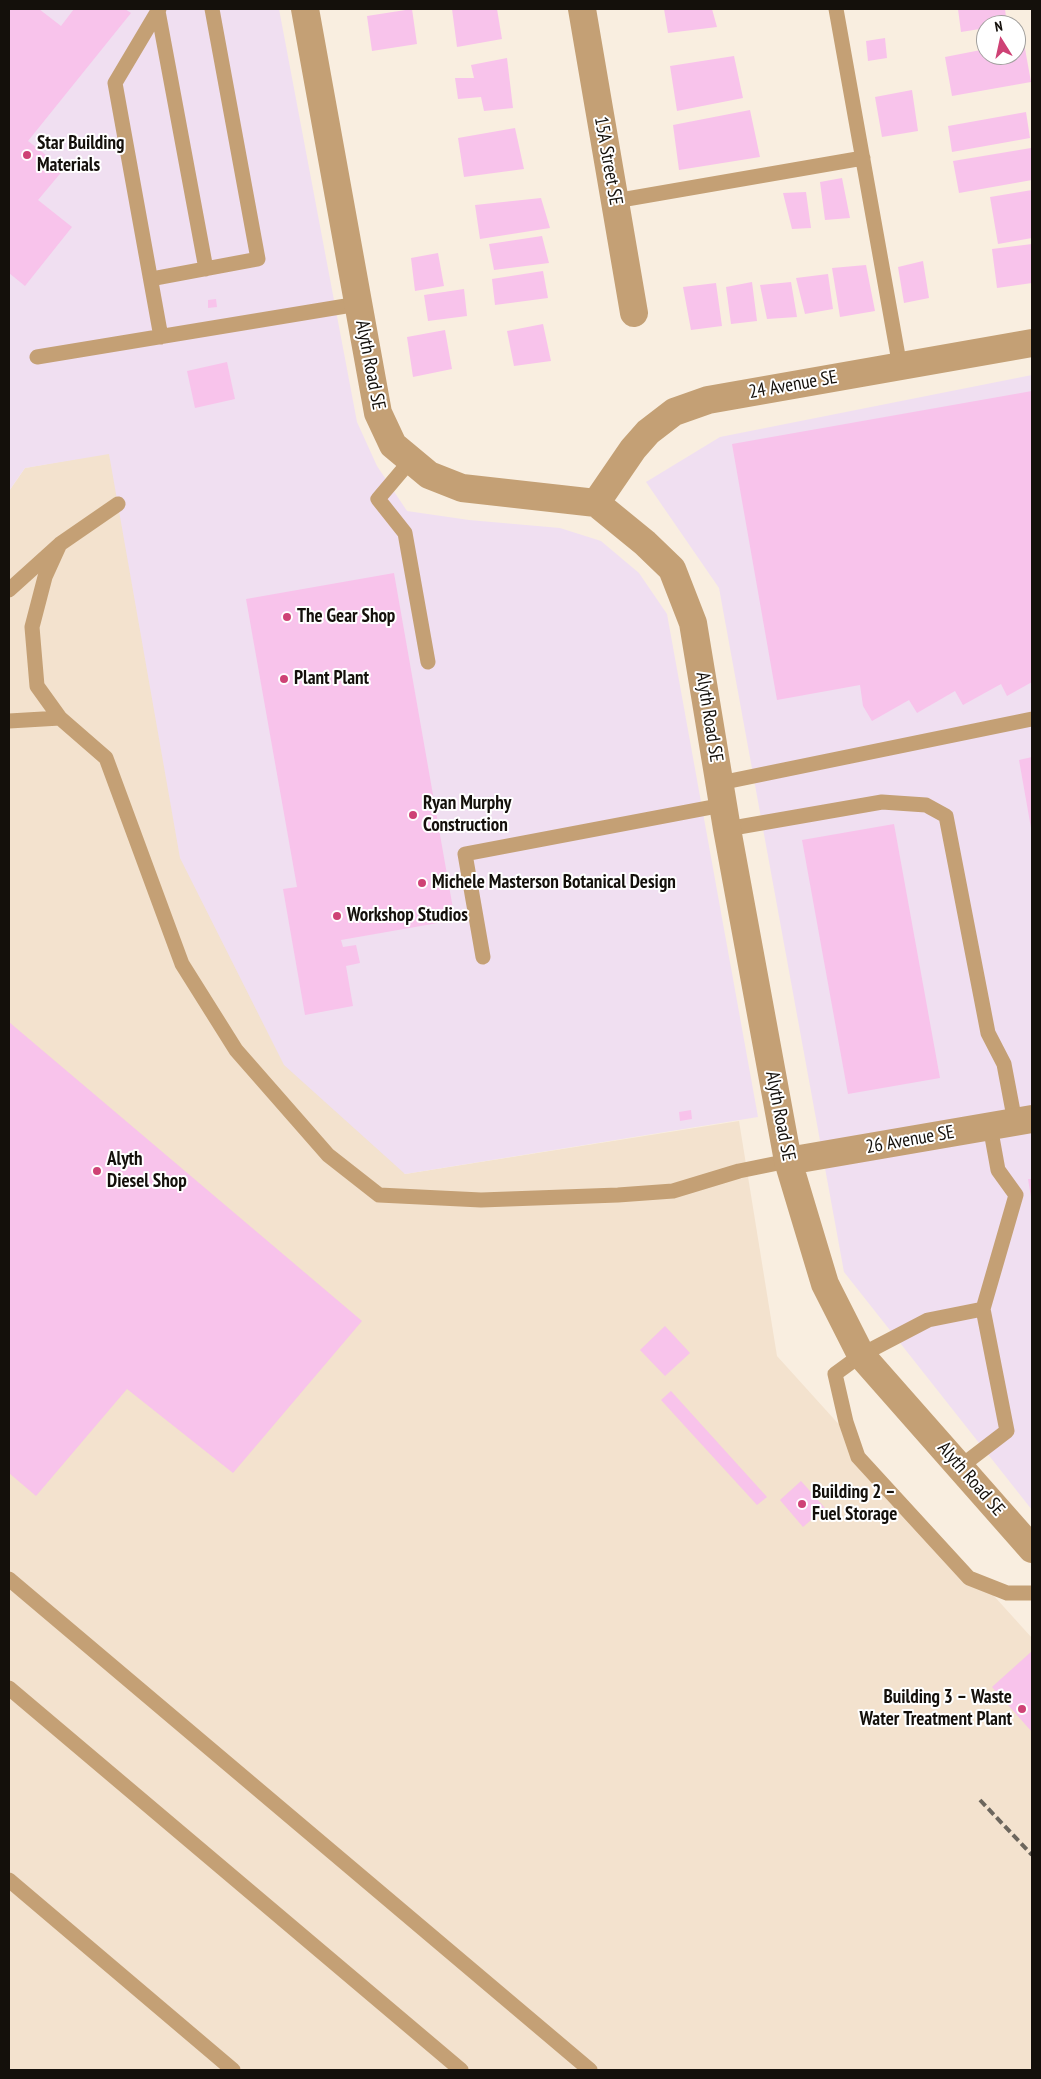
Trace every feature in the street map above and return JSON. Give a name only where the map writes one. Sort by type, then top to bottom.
[{"type":"street","name":"Alyth Road SE","points":[[305,9],[378,413],[393,445],[429,475],[462,488],[596,503],[646,543],[672,569],[693,623],[723,806],[788,1161],[825,1284],[861,1355],[1032,1548]]},
{"type":"street","name":"15A Street SE","points":[[582,9],[634,313]]},
{"type":"street","name":"24 Avenue SE","points":[[596,503],[633,449],[648,432],[674,412],[708,400],[1032,343]]},
{"type":"street","name":"26 Avenue SE","points":[[788,1161],[1012,1122]]},
{"type":"lane","points":[[150,279],[258,259],[212,9]]},
{"type":"lane","points":[[836,9],[900,367]]},
{"type":"lane","points":[[158,10],[206,269]]},
{"type":"lane","points":[[158,10],[115,83],[161,337]]},
{"type":"lane","points":[[615,201],[862,158]]},
{"type":"lane","points":[[36,357],[358,304]]},
{"type":"lane","points":[[411,460],[378,499],[405,533],[428,662]]},
{"type":"lane","points":[[9,590],[60,544],[118,504]]},
{"type":"lane","points":[[60,544],[45,577],[32,627],[37,686],[60,718],[106,758],[182,964],[236,1050],[328,1155],[378,1195],[480,1200],[672,1191],[739,1172],[788,1161]]},
{"type":"lane","points":[[9,721],[60,718]]},
{"type":"lane","points":[[483,957],[465,854],[723,806],[1032,720]]},
{"type":"lane","points":[[723,806],[882,802],[926,805],[946,816],[988,1033],[1004,1064],[1012,1122],[998,1170],[1016,1194],[983,1309],[1007,1431],[960,1467]]},
{"type":"lane","points":[[983,1309],[928,1320],[861,1355],[835,1374],[846,1422],[858,1457],[969,1578],[1007,1593],[1032,1593]]},
{"type":"lane","points":[[9,1579],[590,2070]]},
{"type":"lane","points":[[9,1688],[461,2070]]},
{"type":"lane","points":[[9,1880],[233,2070]]},
{"type":"shaded area","points":[[9,9],[279,9],[357,422],[377,466],[407,511],[469,520],[560,528],[601,541],[639,573],[667,614],[758,1117],[405,1174],[284,1065],[180,858],[109,454],[25,468],[9,491]]},
{"type":"shaded area","points":[[1032,375],[1032,1510],[844,1272],[719,588],[646,482],[720,437]]},
{"type":"shaded area","points":[[109,453],[405,1174],[739,1121],[777,1356],[1032,1638],[1032,2070],[9,2070],[9,491],[25,468]]},
{"type":"building","name":"Star Building Materials","points":[[9,9],[39,9],[61,26],[74,9],[125,9],[131,13],[28,141],[64,169],[38,200],[72,227],[25,286],[9,273]]},
{"type":"building","points":[[412,9],[417,44],[372,51],[367,16]]},
{"type":"building","points":[[452,9],[497,9],[502,39],[457,47]]},
{"type":"building","points":[[664,9],[712,9],[717,27],[668,33]]},
{"type":"building","points":[[958,9],[1005,9],[1006,15],[976,15],[976,30],[961,32]]},
{"type":"building","points":[[885,38],[887,58],[868,61],[866,41]]},
{"type":"building","points":[[976,51],[976,65],[1026,65],[1026,54],[1031,82],[952,96],[945,57]]},
{"type":"building","points":[[734,56],[743,98],[677,111],[670,66]]},
{"type":"building","points":[[507,58],[513,108],[484,111],[481,97],[458,99],[455,78],[474,78],[471,65]]},
{"type":"building","points":[[912,90],[918,131],[882,137],[875,97]]},
{"type":"building","points":[[750,110],[760,157],[679,170],[673,125]]},
{"type":"building","points":[[1026,112],[1030,138],[952,152],[948,126]]},
{"type":"building","points":[[515,128],[524,169],[464,177],[458,138]]},
{"type":"building","points":[[1031,148],[1032,180],[959,193],[953,161]]},
{"type":"building","points":[[842,178],[850,218],[825,220],[820,182]]},
{"type":"building","points":[[1032,190],[1032,238],[998,244],[990,197]]},
{"type":"building","points":[[806,192],[811,228],[792,229],[783,193]]},
{"type":"building","points":[[541,198],[550,228],[480,239],[475,205]]},
{"type":"building","points":[[542,236],[549,263],[494,270],[489,244]]},
{"type":"building","points":[[1032,244],[1032,283],[997,288],[992,249]]},
{"type":"building","points":[[438,253],[444,286],[415,291],[411,258]]},
{"type":"building","points":[[923,261],[929,298],[904,303],[898,267]]},
{"type":"building","points":[[866,265],[875,311],[840,317],[832,268]]},
{"type":"building","points":[[543,271],[548,298],[495,305],[492,279]]},
{"type":"building","points":[[828,274],[833,309],[805,314],[796,278]]},
{"type":"building","points":[[752,282],[757,321],[731,324],[726,287]]},
{"type":"building","points":[[791,282],[797,317],[767,319],[760,285]]},
{"type":"building","points":[[716,283],[722,326],[691,330],[683,287]]},
{"type":"building","points":[[464,289],[467,316],[428,321],[424,295]]},
{"type":"building","points":[[216,299],[217,307],[208,308],[208,300]]},
{"type":"building","points":[[543,324],[551,361],[514,366],[507,331]]},
{"type":"building","points":[[445,330],[452,369],[413,377],[407,337]]},
{"type":"building","points":[[227,362],[235,399],[195,408],[187,371]]},
{"type":"building","points":[[1032,391],[1032,682],[1007,696],[1001,684],[963,705],[955,691],[917,713],[909,700],[872,721],[863,706],[860,685],[777,700],[732,444]]},
{"type":"building","points":[[394,573],[455,920],[341,940],[343,947],[356,945],[360,963],[346,966],[353,1006],[305,1015],[283,889],[297,887],[246,599]]},
{"type":"building","points":[[1032,757],[1032,828],[1031,828],[1019,760]]},
{"type":"building","points":[[894,824],[940,1078],[848,1094],[802,840]]},
{"type":"building","name":"Alyth Diesel Shop","points":[[9,1022],[362,1321],[233,1473],[127,1389],[36,1496],[9,1473]]},
{"type":"building","points":[[691,1110],[692,1119],[680,1121],[679,1112]]},
{"type":"building","points":[[1028,1179],[1032,1179],[1032,1197],[1031,1197]]},
{"type":"building","points":[[665,1326],[690,1353],[665,1376],[640,1350]]},
{"type":"building","points":[[671,1391],[767,1497],[757,1505],[661,1400]]},
{"type":"building","name":"Building 2 – Fuel Storage","points":[[801,1481],[825,1508],[803,1527],[780,1500]]},
{"type":"building","name":"Building 3 – Waste Water Treatment Plant","points":[[1032,1651],[1032,1732],[992,1687]]},
{"type":"railway","points":[[980,1800],[1032,1855]]},
{"type":"place","name":"Star Building Materials","points":[[27,155]]},
{"type":"place","name":"The Gear Shop","points":[[287,617]]},
{"type":"place","name":"Plant Plant","points":[[284,679]]},
{"type":"place","name":"Ryan Murphy Construction","points":[[413,815]]},
{"type":"place","name":"Michele Masterson Botanical Design","points":[[422,883]]},
{"type":"place","name":"Workshop Studios","points":[[337,916]]},
{"type":"place","name":"Alyth Diesel Shop","points":[[97,1171]]},
{"type":"place","name":"Building 2 – Fuel Storage","points":[[802,1504]]},
{"type":"place","name":"Building 3 – Waste Water Treatment Plant","points":[[1022,1709]]}]
